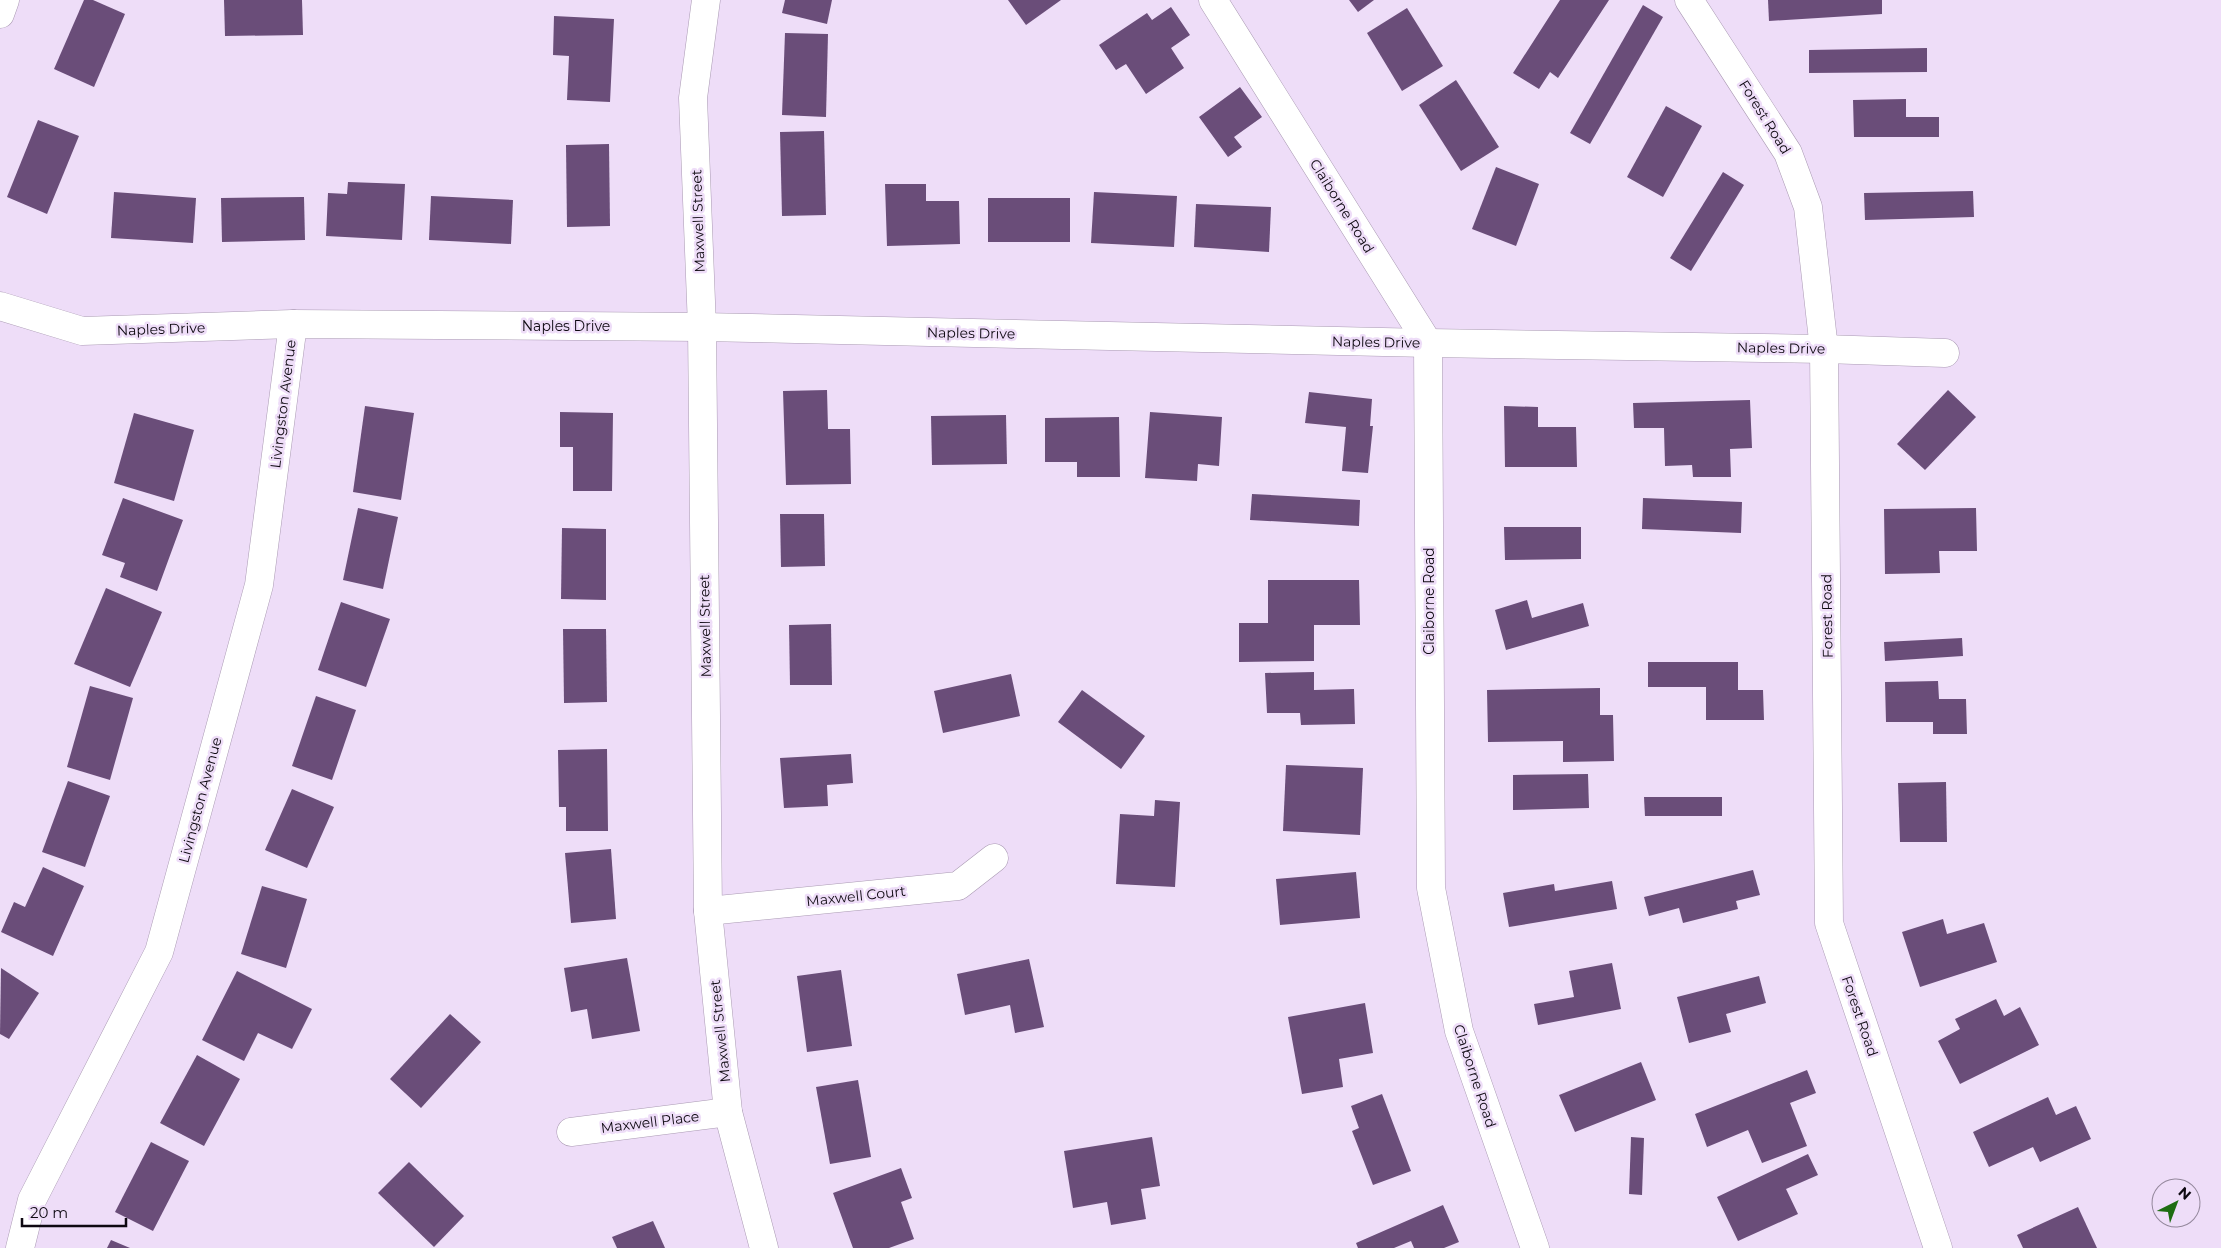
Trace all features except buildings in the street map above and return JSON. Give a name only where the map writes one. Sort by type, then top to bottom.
[{"type":"street","points":[[0,14],[5,0]]},
{"type":"street","name":"Maxwell Street","points":[[706,0],[693,98],[702,327],[708,911],[728,1112],[764,1248]]},
{"type":"street","name":"Claiborne Road","points":[[1213,0],[1428,343],[1431,888],[1458,1031],[1535,1248]]},
{"type":"street","name":"Forest Road","points":[[1689,0],[1788,153],[1808,207],[1824,349],[1829,923],[1938,1248]]},
{"type":"street","name":"Naples Drive","points":[[0,306],[82,331],[293,324],[702,327],[1945,353]]},
{"type":"street","name":"Livingston Avenue","points":[[20,1248],[32,1200],[159,952],[259,585],[293,324]]},
{"type":"street","name":"Maxwell Court","points":[[708,911],[958,886],[994,858]]},
{"type":"street","name":"Maxwell Place","points":[[572,1132],[728,1112]]}]
